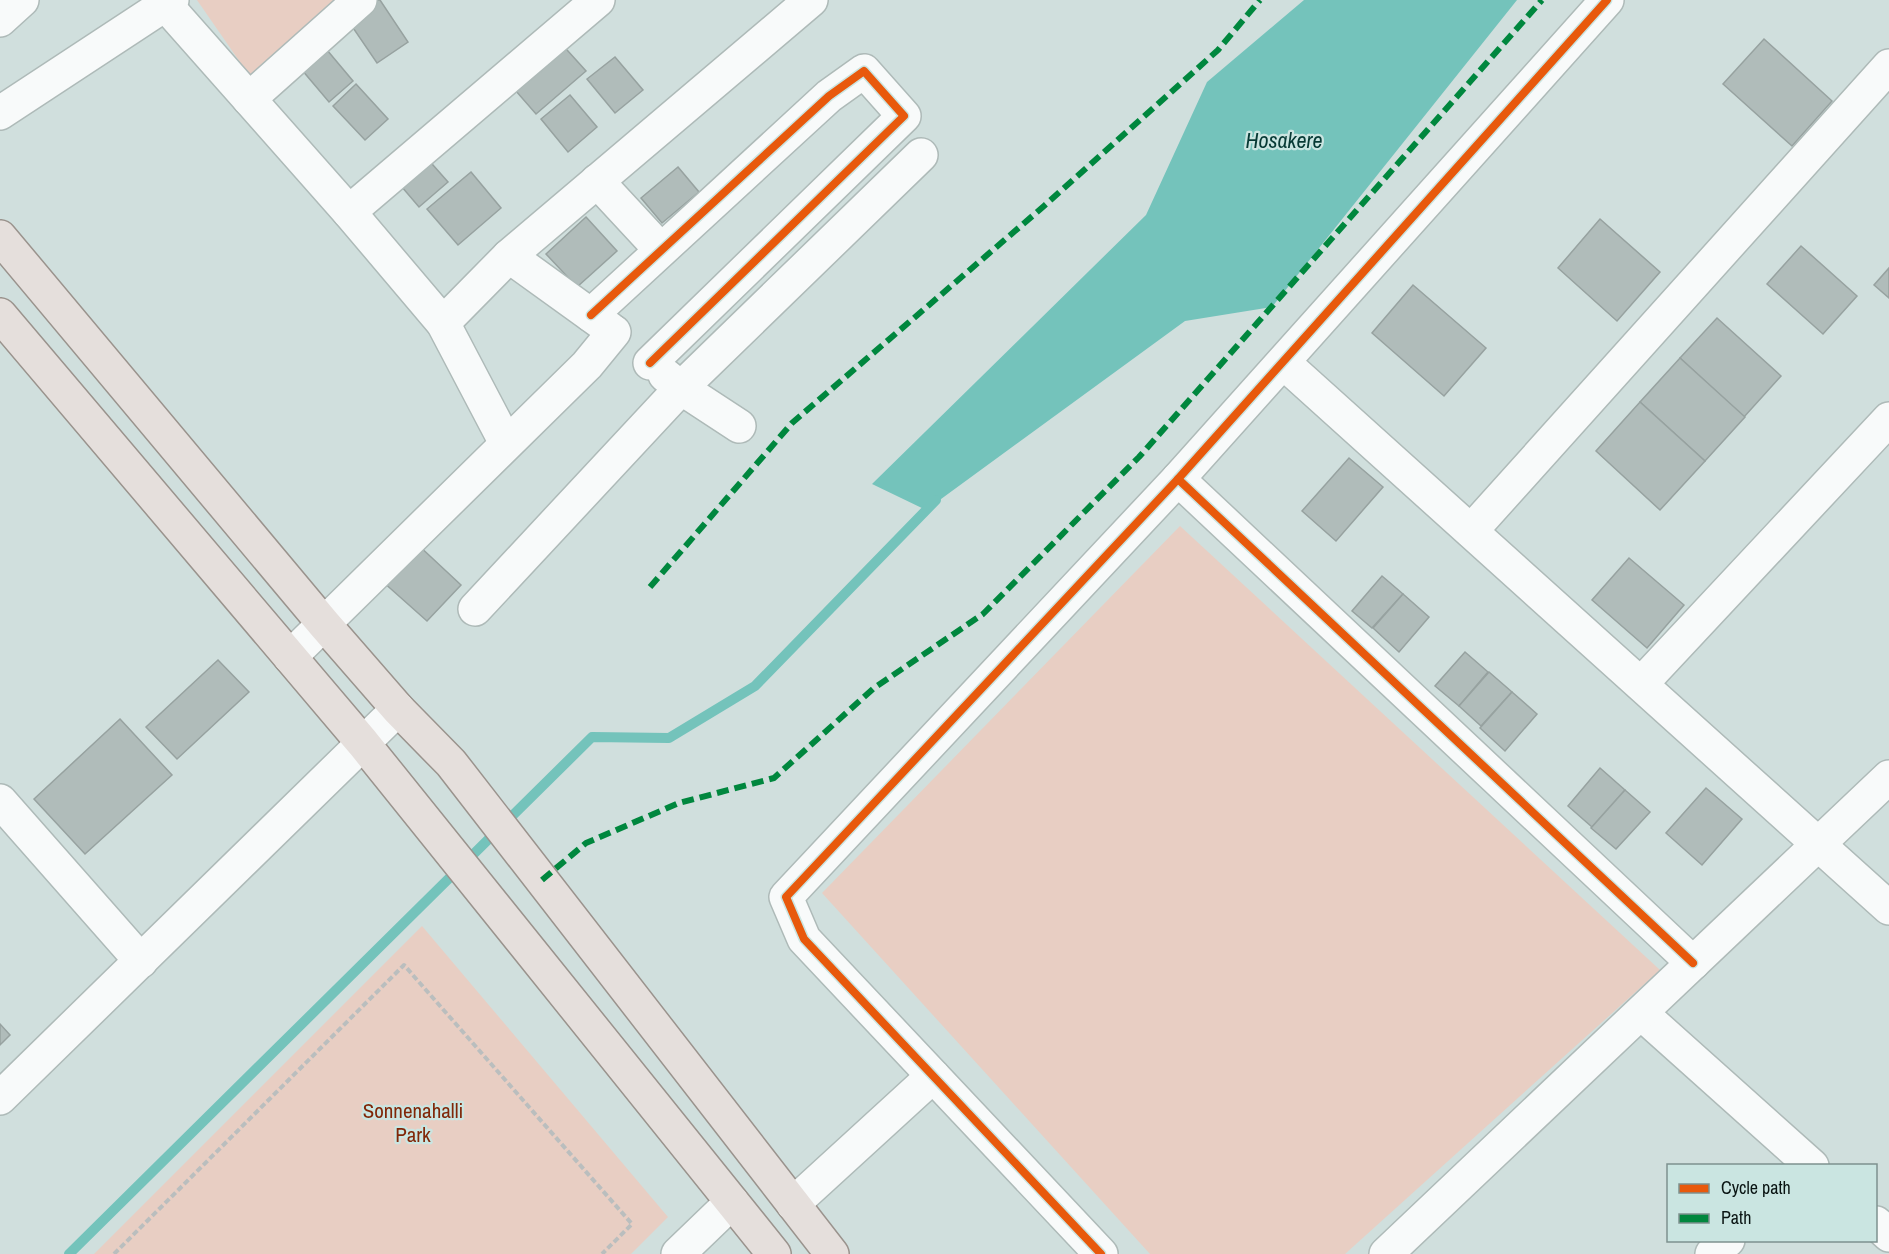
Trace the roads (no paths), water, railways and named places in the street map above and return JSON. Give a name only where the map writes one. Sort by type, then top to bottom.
[{"type":"main road","points":[[0,237],[324,624],[398,709],[451,763],[832,1254]]},
{"type":"main road","points":[[0,315],[363,743],[774,1254]]},
{"type":"street","points":[[0,20],[22,0]]},
{"type":"street","points":[[249,99],[360,0]]},
{"type":"street","points":[[349,212],[598,0]]},
{"type":"street","points":[[443,322],[509,256],[811,0]]},
{"type":"street","points":[[1101,1254],[804,939],[786,897],[1178,479],[1607,0]]},
{"type":"street","points":[[0,113],[168,2],[443,322],[506,442]]},
{"type":"street","points":[[1471,531],[1889,66]]},
{"type":"street","points":[[290,657],[506,442],[587,365],[603,324],[662,250],[829,96],[864,71],[904,116],[650,363]]},
{"type":"street","points":[[475,609],[681,388],[921,155]]},
{"type":"street","points":[[597,182],[662,250]]},
{"type":"street","points":[[509,256],[603,324],[681,388],[739,426]]},
{"type":"street","points":[[1284,363],[1889,908]]},
{"type":"street","points":[[1641,684],[1889,419]]},
{"type":"street","points":[[1178,479],[1693,963]]},
{"type":"street","points":[[0,1098],[398,709]]},
{"type":"street","points":[[1386,1254],[1889,777]]},
{"type":"street","points":[[0,801],[141,961]]},
{"type":"street","points":[[1641,1013],[1810,1164]]},
{"type":"street","points":[[793,1203],[933,1076]]},
{"type":"street","points":[[678,1254],[732,1202]]},
{"type":"street","points":[[1877,1224],[1889,1235]]},
{"type":"street","points":[[1712,1254],[1726,1242]]},
{"type":"water","name":"Hosakere","points":[[1304,0],[1517,0],[1272,307],[1185,321],[926,510],[872,484],[1146,215],[1207,82]]},
{"type":"waterway","points":[[69,1254],[592,737],[669,738],[755,686],[936,500]]},
{"type":"park label","name":"Sonnenahalli Park","points":[[413,1122]]}]
